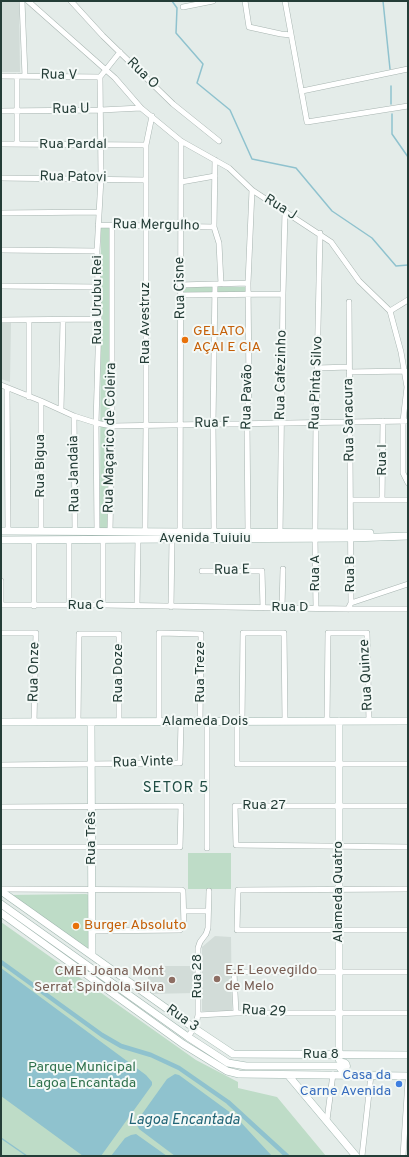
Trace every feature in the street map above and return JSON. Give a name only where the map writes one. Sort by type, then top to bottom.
[{"type":"main road","name":"Avenida Tuiuiu","points":[[5,531],[180,532],[189,535],[408,536]]},
{"type":"main road","points":[[18,531],[18,540]]},
{"type":"main road","name":"Avenida Tuiuiu","points":[[1,540],[172,539],[214,532],[248,532],[280,535]]},
{"type":"main road","name":"Avenida Tuiuiu","points":[[351,535],[408,533]]},
{"type":"main road","name":"Alameda Quatro","points":[[339,721],[339,1055],[341,1068]]},
{"type":"main road","name":"Alameda Dois","points":[[1,722],[408,721]]},
{"type":"main road","name":"Rua Três","points":[[91,722],[92,955]]},
{"type":"main road","points":[[1,890],[92,955]]},
{"type":"main road","points":[[1,904],[222,1060],[236,1065],[341,1068],[371,1075],[408,1076]]},
{"type":"main road","points":[[1,913],[183,1044],[221,1068],[232,1072],[288,1075],[332,1074],[341,1068]]},
{"type":"main road","name":"Rua 3","points":[[92,955],[233,1054]]},
{"type":"main road","points":[[183,1044],[188,1037]]},
{"type":"main road","name":"Rua 8","points":[[233,1054],[408,1055]]},
{"type":"main road","points":[[288,1075],[356,1156]]},
{"type":"street","points":[[22,1],[25,76]]},
{"type":"street","name":"Rua J","points":[[28,1],[105,71],[115,78],[141,108],[181,141],[229,168],[252,190],[320,233],[331,242],[359,281],[390,311]]},
{"type":"street","name":"Rua O","points":[[71,1],[103,36],[173,104],[219,141]]},
{"type":"street","points":[[183,6],[213,1]]},
{"type":"street","points":[[245,1],[249,27],[291,35]]},
{"type":"street","points":[[285,1],[307,122],[408,106]]},
{"type":"street","points":[[100,77],[120,52]]},
{"type":"street","points":[[302,91],[408,69]]},
{"type":"street","name":"Rua V","points":[[1,76],[100,77]]},
{"type":"street","points":[[17,76],[16,111],[18,144]]},
{"type":"street","name":"Rua Urubu Rei","points":[[97,531],[96,423],[99,320],[97,251],[101,178],[100,77]]},
{"type":"street","name":"Rua U","points":[[1,111],[141,108]]},
{"type":"street","name":"Rua Avestruz","points":[[145,532],[145,180],[146,145],[152,116]]},
{"type":"street","name":"Rua Cisne","points":[[180,532],[181,141]]},
{"type":"street","name":"Rua Pardal","points":[[1,144],[146,145]]},
{"type":"street","points":[[214,532],[212,424],[219,243],[214,227],[215,160]]},
{"type":"street","points":[[181,182],[215,176]]},
{"type":"street","name":"Rua Patovi","points":[[1,178],[101,178],[145,180]]},
{"type":"street","name":"Rua Pavão","points":[[248,532],[248,283],[252,190]]},
{"type":"street","name":"Rua Cafezinho","points":[[280,535],[285,211]]},
{"type":"street","points":[[1,212],[99,212]]},
{"type":"street","name":"Rua Mergulho","points":[[98,225],[214,227]]},
{"type":"street","name":"Rua Maçarico de Coleira","points":[[110,531],[112,426],[112,225]]},
{"type":"street","name":"Rua Pinta Silvo","points":[[315,535],[320,233]]},
{"type":"street","points":[[1,250],[97,251]]},
{"type":"street","points":[[180,285],[248,283]]},
{"type":"street","points":[[1,286],[98,287]]},
{"type":"street","points":[[181,295],[283,294]]},
{"type":"street","points":[[408,300],[390,311],[405,371],[407,387],[403,473],[408,483]]},
{"type":"street","name":"Rua Saracura","points":[[349,302],[351,535]]},
{"type":"street","points":[[1,320],[99,320]]},
{"type":"street","points":[[29,320],[29,397]]},
{"type":"street","points":[[61,409],[63,321]]},
{"type":"street","points":[[318,368],[405,371]]},
{"type":"street","name":"Rua F","points":[[1,385],[61,409],[74,416],[112,426],[406,421]]},
{"type":"street","points":[[5,531],[7,388]]},
{"type":"street","name":"Rua Bigua","points":[[41,401],[41,531]]},
{"type":"street","name":"Rua Jandaia","points":[[74,416],[75,531]]},
{"type":"street","name":"Rua I","points":[[382,500],[383,421]]},
{"type":"street","points":[[350,500],[408,500]]},
{"type":"street","name":"Rua A","points":[[315,535],[316,608]]},
{"type":"street","name":"Rua B","points":[[348,609],[351,603],[351,535]]},
{"type":"street","points":[[103,539],[103,605]]},
{"type":"street","points":[[137,606],[138,539]]},
{"type":"street","points":[[171,607],[172,539]]},
{"type":"street","points":[[34,540],[34,606]]},
{"type":"street","points":[[69,540],[69,606]]},
{"type":"street","points":[[282,608],[283,569]]},
{"type":"street","name":"Rua E","points":[[202,571],[262,571],[263,608]]},
{"type":"street","points":[[1,581],[1,605]]},
{"type":"street","points":[[351,603],[408,584]]},
{"type":"street","name":"Rua C","points":[[1,605],[171,607]]},
{"type":"street","name":"Rua D","points":[[171,607],[408,609]]},
{"type":"street","name":"Rua Onze","points":[[1,633],[36,633],[34,722]]},
{"type":"street","name":"Rua Treze","points":[[159,722],[159,633],[201,634],[204,722]]},
{"type":"street","points":[[285,721],[284,633],[243,633],[237,764],[408,764]]},
{"type":"street","name":"Rua Quinze","points":[[327,721],[328,633],[368,633],[369,721]]},
{"type":"street","name":"Rua Doze","points":[[78,722],[79,634],[119,634],[120,722]]},
{"type":"street","name":"Rua Vinte","points":[[91,764],[180,764],[181,722]]},
{"type":"street","points":[[204,722],[207,848]]},
{"type":"street","points":[[1,766],[91,764]]},
{"type":"street","points":[[339,805],[408,806]]},
{"type":"street","name":"Rua 27","points":[[339,805],[235,806],[236,845],[339,846]]},
{"type":"street","points":[[1,807],[181,806],[180,847],[1,847]]},
{"type":"street","points":[[339,846],[408,847]]},
{"type":"street","points":[[408,889],[339,888],[238,890],[237,930],[408,930]]},
{"type":"street","points":[[1,890],[182,890],[184,894],[184,926],[180,930],[92,931]]},
{"type":"street","name":"Rua 28","points":[[188,1037],[194,1028],[198,1014],[198,948],[207,931],[209,891]]},
{"type":"street","points":[[184,911],[208,911]]},
{"type":"street","points":[[339,971],[408,972]]},
{"type":"street","name":"Rua 29","points":[[339,971],[234,972],[236,1013],[408,1013]]},
{"type":"street","points":[[198,1014],[236,1013]]},
{"type":"street","points":[[327,1120],[332,1074]]},
{"type":"street","points":[[362,1156],[371,1075]]},
{"type":"street","points":[[403,1156],[408,1081]]},
{"type":"shaded area","points":[[1,1],[19,1],[20,72],[1,72]]},
{"type":"shaded area","points":[[1,322],[11,322],[10,382],[1,379]]},
{"type":"shaded area","name":"E.E Leovegildo de Melo","points":[[215,936],[231,937],[232,1011],[202,1011],[202,947]]},
{"type":"shaded area","name":"CMEI Joana Mont Serrat Spindola Silva","points":[[148,966],[196,966],[195,993],[148,994]]},
{"type":"green space","points":[[101,228],[111,228],[108,529],[100,529]]},
{"type":"green space","points":[[182,287],[215,287],[215,292],[182,293]]},
{"type":"green space","points":[[217,287],[245,287],[245,292],[217,293]]},
{"type":"green space","points":[[188,853],[231,853],[231,889],[188,889]]},
{"type":"green space","points":[[9,895],[89,895],[90,950]]},
{"type":"green space","name":"Parque Municipal Lagoa Encantada","points":[[1,922],[196,1060],[238,1082],[238,1088],[277,1097],[326,1156],[1,1156]]},
{"type":"water","name":"Lagoa Encantada","points":[[1,968],[146,1075],[152,1082],[152,1085],[101,1156],[83,1156],[1,1096]]},
{"type":"water","name":"Lagoa Encantada","points":[[175,1074],[179,1075],[235,1116],[272,1156],[175,1156],[139,1129],[137,1121],[167,1079]]},
{"type":"water","name":"Lagoa Encantada","points":[[136,1134],[167,1156],[111,1156],[125,1138]]},
{"type":"waterway","points":[[172,1],[177,8],[176,33],[203,64],[197,83],[230,110],[252,159],[296,168],[332,211],[372,238],[396,266],[408,265]]},
{"type":"waterway","points":[[383,1],[390,69]]},
{"type":"waterway","points":[[391,86],[391,104]]},
{"type":"waterway","points":[[392,114],[392,134],[408,157]]},
{"type":"waterway","points":[[1,962],[102,1035],[121,1046],[151,1055],[179,1068],[228,1102],[287,1156]]},
{"type":"waterway","points":[[1,1138],[27,1156]]},
{"type":"place","name":"GELATO AÇAI E CIA","points":[[185,340]]},
{"type":"place","name":"Burger Absoluto","points":[[76,926]]},
{"type":"place","name":"E.E Leovegildo de Melo","points":[[217,979]]},
{"type":"place","name":"CMEI Joana Mont Serrat Spindola Silva","points":[[172,980]]},
{"type":"place","name":"Casa da Carne Avenida","points":[[399,1084]]},
{"type":"district","name":"SETOR 5","points":[[176,789]]}]
